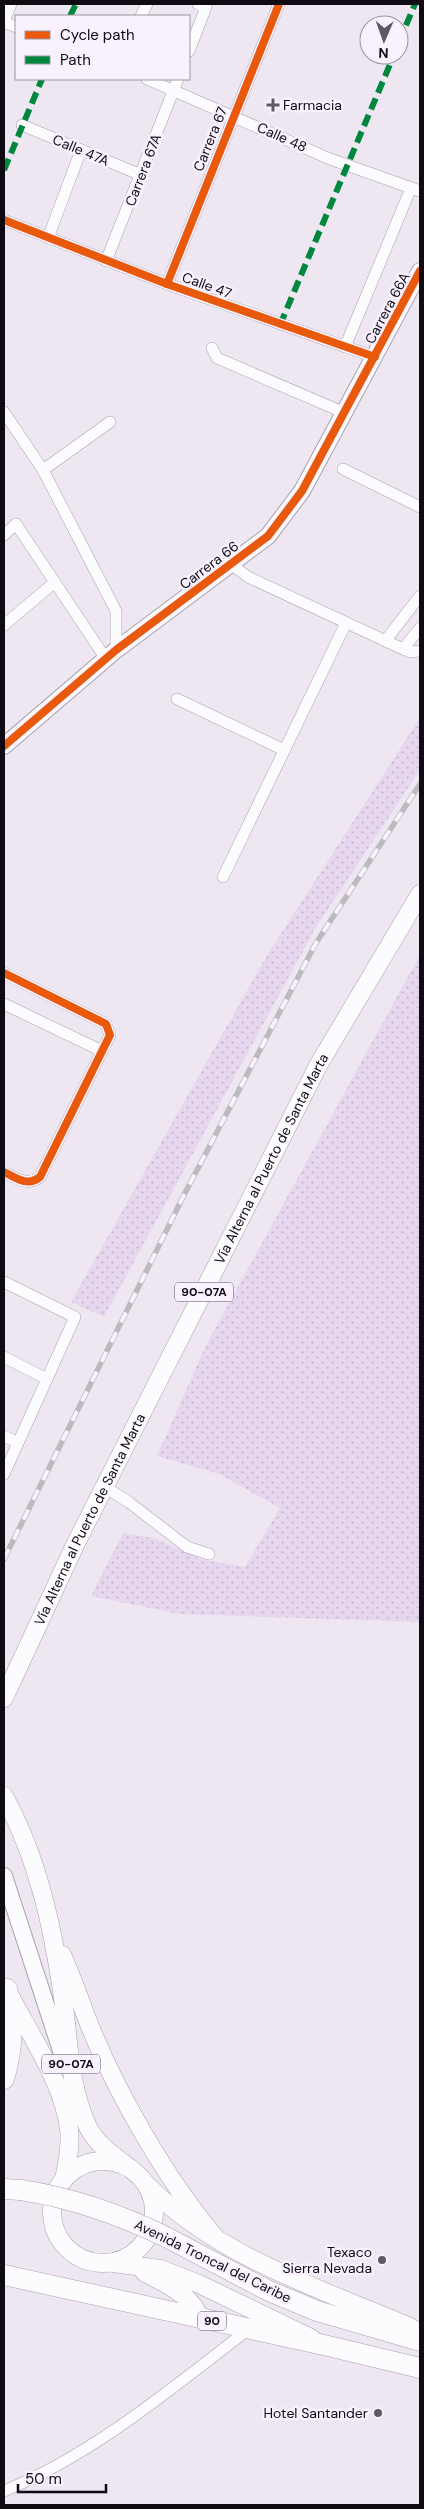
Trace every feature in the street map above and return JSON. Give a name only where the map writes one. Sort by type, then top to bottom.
[{"type":"highway","points":[[4,2079],[11,2057],[13,2026],[5,1986]]},
{"type":"highway","name":"Avenida Troncal del Caribe","points":[[12,2190],[55,2195],[95,2206],[166,2237],[269,2291],[317,2311],[420,2341]]},
{"type":"highway","name":"90","points":[[4,2275],[324,2345],[420,2368]]},
{"type":"main road","name":"Vía Alterna al Puerto de Santa Marta","points":[[4,1698],[76,1543],[319,1064],[420,894]]},
{"type":"main road","name":"90-07A","points":[[4,1796],[23,1834],[54,1938],[69,2129],[69,2155],[64,2179]]},
{"type":"main road","points":[[4,1819],[23,1834]]},
{"type":"main road","points":[[54,1938],[74,1981],[91,2029],[122,2093],[181,2192],[214,2236]]},
{"type":"main road","name":"90-07A","points":[[5,1986],[88,2128],[103,2148],[131,2169]]},
{"type":"main road","points":[[324,2345],[199,2284],[160,2269],[113,2263],[97,2263],[82,2259],[68,2250],[59,2238],[53,2223],[52,2208],[56,2192],[64,2179],[75,2169],[88,2163],[103,2161],[117,2163],[131,2169],[190,2223],[289,2276],[410,2327],[420,2334]]},
{"type":"main road","points":[[113,2263],[129,2257],[142,2246],[151,2232],[155,2216],[153,2199],[146,2184]]},
{"type":"main road","points":[[134,2266],[187,2297],[194,2304],[200,2319]]},
{"type":"street","points":[[4,21],[11,4]]},
{"type":"street","name":"Carrera 67","points":[[166,284],[279,4]]},
{"type":"street","points":[[190,47],[202,5]]},
{"type":"street","name":"Calle 48","points":[[149,80],[330,159],[416,190]]},
{"type":"street","name":"Carrera 67A","points":[[106,261],[178,80]]},
{"type":"street","name":"Calle 47A","points":[[22,125],[141,175]]},
{"type":"street","points":[[48,238],[81,150]]},
{"type":"street","points":[[345,347],[416,190]]},
{"type":"street","name":"Calle 47","points":[[4,220],[166,284],[375,357]]},
{"type":"street","name":"Carrera 66A","points":[[375,357],[420,272]]},
{"type":"street","points":[[212,348],[218,358],[345,413]]},
{"type":"street","name":"Carrera 66","points":[[4,746],[111,654],[268,536],[302,491],[375,357]]},
{"type":"street","points":[[4,412],[43,470],[116,611],[111,654]]},
{"type":"street","points":[[43,470],[110,422]]},
{"type":"street","points":[[343,469],[420,507]]},
{"type":"street","points":[[4,535],[16,524],[55,582],[111,654]]},
{"type":"street","points":[[231,564],[248,577],[403,650],[410,652],[420,651]]},
{"type":"street","points":[[4,625],[55,582]]},
{"type":"street","points":[[385,641],[420,596]]},
{"type":"street","points":[[223,877],[346,623]]},
{"type":"street","points":[[403,650],[420,628]]},
{"type":"street","points":[[177,699],[284,750]]},
{"type":"street","points":[[4,973],[106,1024],[110,1035],[40,1178],[33,1182],[23,1182],[4,1172]]},
{"type":"street","points":[[4,1004],[102,1051]]},
{"type":"street","points":[[4,1282],[75,1317],[4,1474]]},
{"type":"street","points":[[4,1357],[47,1379]]},
{"type":"street","points":[[4,1436],[18,1443]]},
{"type":"street","points":[[105,1487],[130,1503],[187,1547],[209,1554]]},
{"type":"street","points":[[4,1876],[48,2012],[67,2090]]},
{"type":"street","points":[[4,2491],[64,2462],[96,2442],[249,2329]]},
{"type":"shaded area","points":[[420,718],[420,770],[316,927],[104,1317],[71,1302],[266,957]]},
{"type":"shaded area","points":[[420,955],[420,1622],[179,1614],[91,1596],[123,1533],[154,1538],[201,1559],[245,1567],[280,1508],[219,1474],[157,1456],[205,1347]]},
{"type":"railway","points":[[4,1559],[185,1193],[316,943],[420,784]]},
{"type":"marked path","points":[[70,15],[76,4]]},
{"type":"marked path","points":[[409,18],[415,4]]},
{"type":"marked path","points":[[280,325],[390,65]]},
{"type":"marked path","points":[[4,170],[42,80]]},
{"type":"cycle path","points":[[167,284],[279,4]]},
{"type":"cycle path","points":[[4,220],[167,284],[375,357]]},
{"type":"cycle path","points":[[4,746],[116,650],[268,536],[302,491],[420,271]]},
{"type":"cycle path","points":[[4,973],[106,1024],[110,1035],[40,1177],[35,1180],[26,1181],[17,1179],[4,1172]]},
{"type":"place","name":"Farmacia","points":[[273,105]]},
{"type":"place","name":"Texaco Sierra Nevada","points":[[382,2260]]},
{"type":"place","name":"Hotel Santander","points":[[378,2413]]}]
